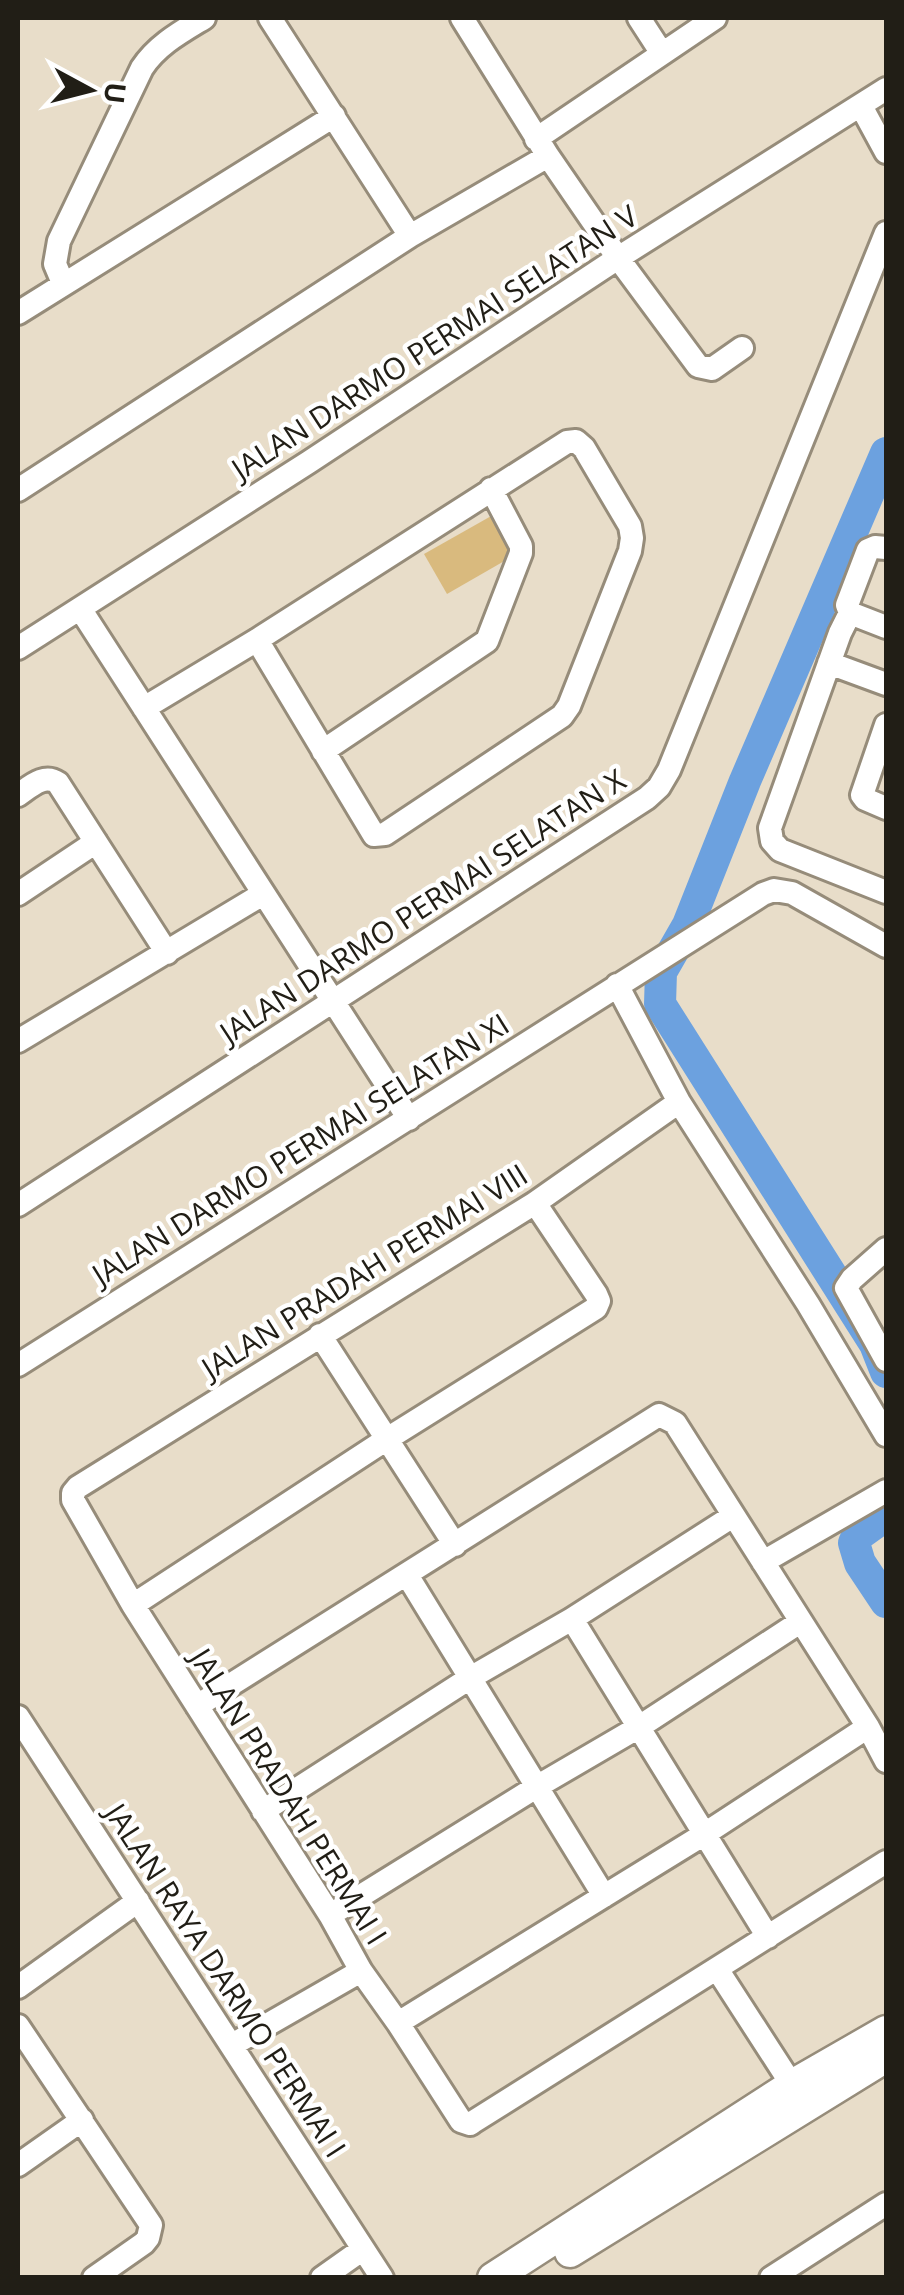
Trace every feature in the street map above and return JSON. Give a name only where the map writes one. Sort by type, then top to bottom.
[{"type":"main road","points":[[493,2278],[792,2085],[886,2030]]},
{"type":"main road","points":[[529,2278],[886,2057]]},
{"type":"street","points":[[63,283],[54,264],[59,241],[142,68],[161,47],[204,18]]},
{"type":"street","points":[[270,18],[410,236]]},
{"type":"street","points":[[462,18],[542,148],[698,366],[712,368],[742,348]]},
{"type":"street","points":[[640,18],[661,52]]},
{"type":"street","points":[[18,490],[542,148],[661,52],[715,18]]},
{"type":"street","name":"JALAN DARMO PERMAI SELATAN V","points":[[18,648],[618,258],[886,89]]},
{"type":"street","points":[[861,106],[886,152]]},
{"type":"street","points":[[18,313],[334,116]]},
{"type":"street","name":"JALAN DARMO PERMAI SELATAN X","points":[[18,1205],[660,786],[886,232]]},
{"type":"street","points":[[144,708],[567,442],[576,441],[584,448],[630,526],[630,551],[562,716],[380,836],[374,835],[257,640]]},
{"type":"street","points":[[323,751],[487,641],[521,553],[491,489]]},
{"type":"street","points":[[886,548],[868,550],[847,605],[850,613],[770,828],[772,841],[780,850],[886,892]]},
{"type":"street","points":[[80,610],[409,1119]]},
{"type":"street","points":[[850,613],[886,628]]},
{"type":"street","points":[[829,663],[886,684]]},
{"type":"street","points":[[886,725],[862,795],[886,808]]},
{"type":"street","points":[[18,795],[43,779],[58,783],[167,953]]},
{"type":"street","points":[[18,894],[96,842]]},
{"type":"street","name":"JALAN DARMO PERMAI SELATAN XI","points":[[18,1365],[763,894],[774,890],[792,894],[886,946]]},
{"type":"street","points":[[18,1041],[263,894]]},
{"type":"street","points":[[617,985],[679,1102],[886,1435]]},
{"type":"street","name":"JALAN PRADAH PERMAI VIII","points":[[78,1487],[536,1203],[679,1102]]},
{"type":"street","points":[[133,1605],[596,1308],[596,1294],[536,1203]]},
{"type":"street","points":[[886,1248],[846,1288],[886,1360]]},
{"type":"street","points":[[320,1335],[455,1545]]},
{"type":"street","points":[[197,1706],[659,1416],[674,1423],[886,1761]]},
{"type":"street","name":"JALAN PRADAH PERMAI I","points":[[78,1487],[73,1500],[133,1605],[330,1916],[360,1970],[458,2118],[465,2123],[474,2122],[717,1969]]},
{"type":"street","points":[[763,1562],[886,1491]]},
{"type":"street","points":[[264,1811],[733,1516]]},
{"type":"street","points":[[407,1575],[604,1896]]},
{"type":"street","points":[[572,1619],[768,1937]]},
{"type":"street","points":[[330,1916],[639,1727],[800,1622]]},
{"type":"street","name":"JALAN RAYA DARMO PERMAI I","points":[[18,1717],[382,2278]]},
{"type":"street","points":[[398,2023],[704,1835],[868,1728]]},
{"type":"street","points":[[792,2085],[717,1969],[886,1862]]},
{"type":"street","points":[[20,1981],[138,1902]]},
{"type":"street","points":[[232,2045],[360,1970]]},
{"type":"street","points":[[18,2026],[151,2225],[144,2242],[94,2278]]},
{"type":"street","points":[[18,2165],[82,2120]]},
{"type":"street","points":[[771,2278],[886,2204]]},
{"type":"street","points":[[322,2278],[364,2249]]},
{"type":"shaded area","points":[[493,515],[515,555],[447,594],[424,554]]},
{"type":"waterway","points":[[886,453],[745,781],[688,925],[661,972],[660,1004],[875,1344],[886,1372]]},
{"type":"waterway","points":[[885,1516],[857,1536],[854,1543],[860,1563],[886,1602]]}]
